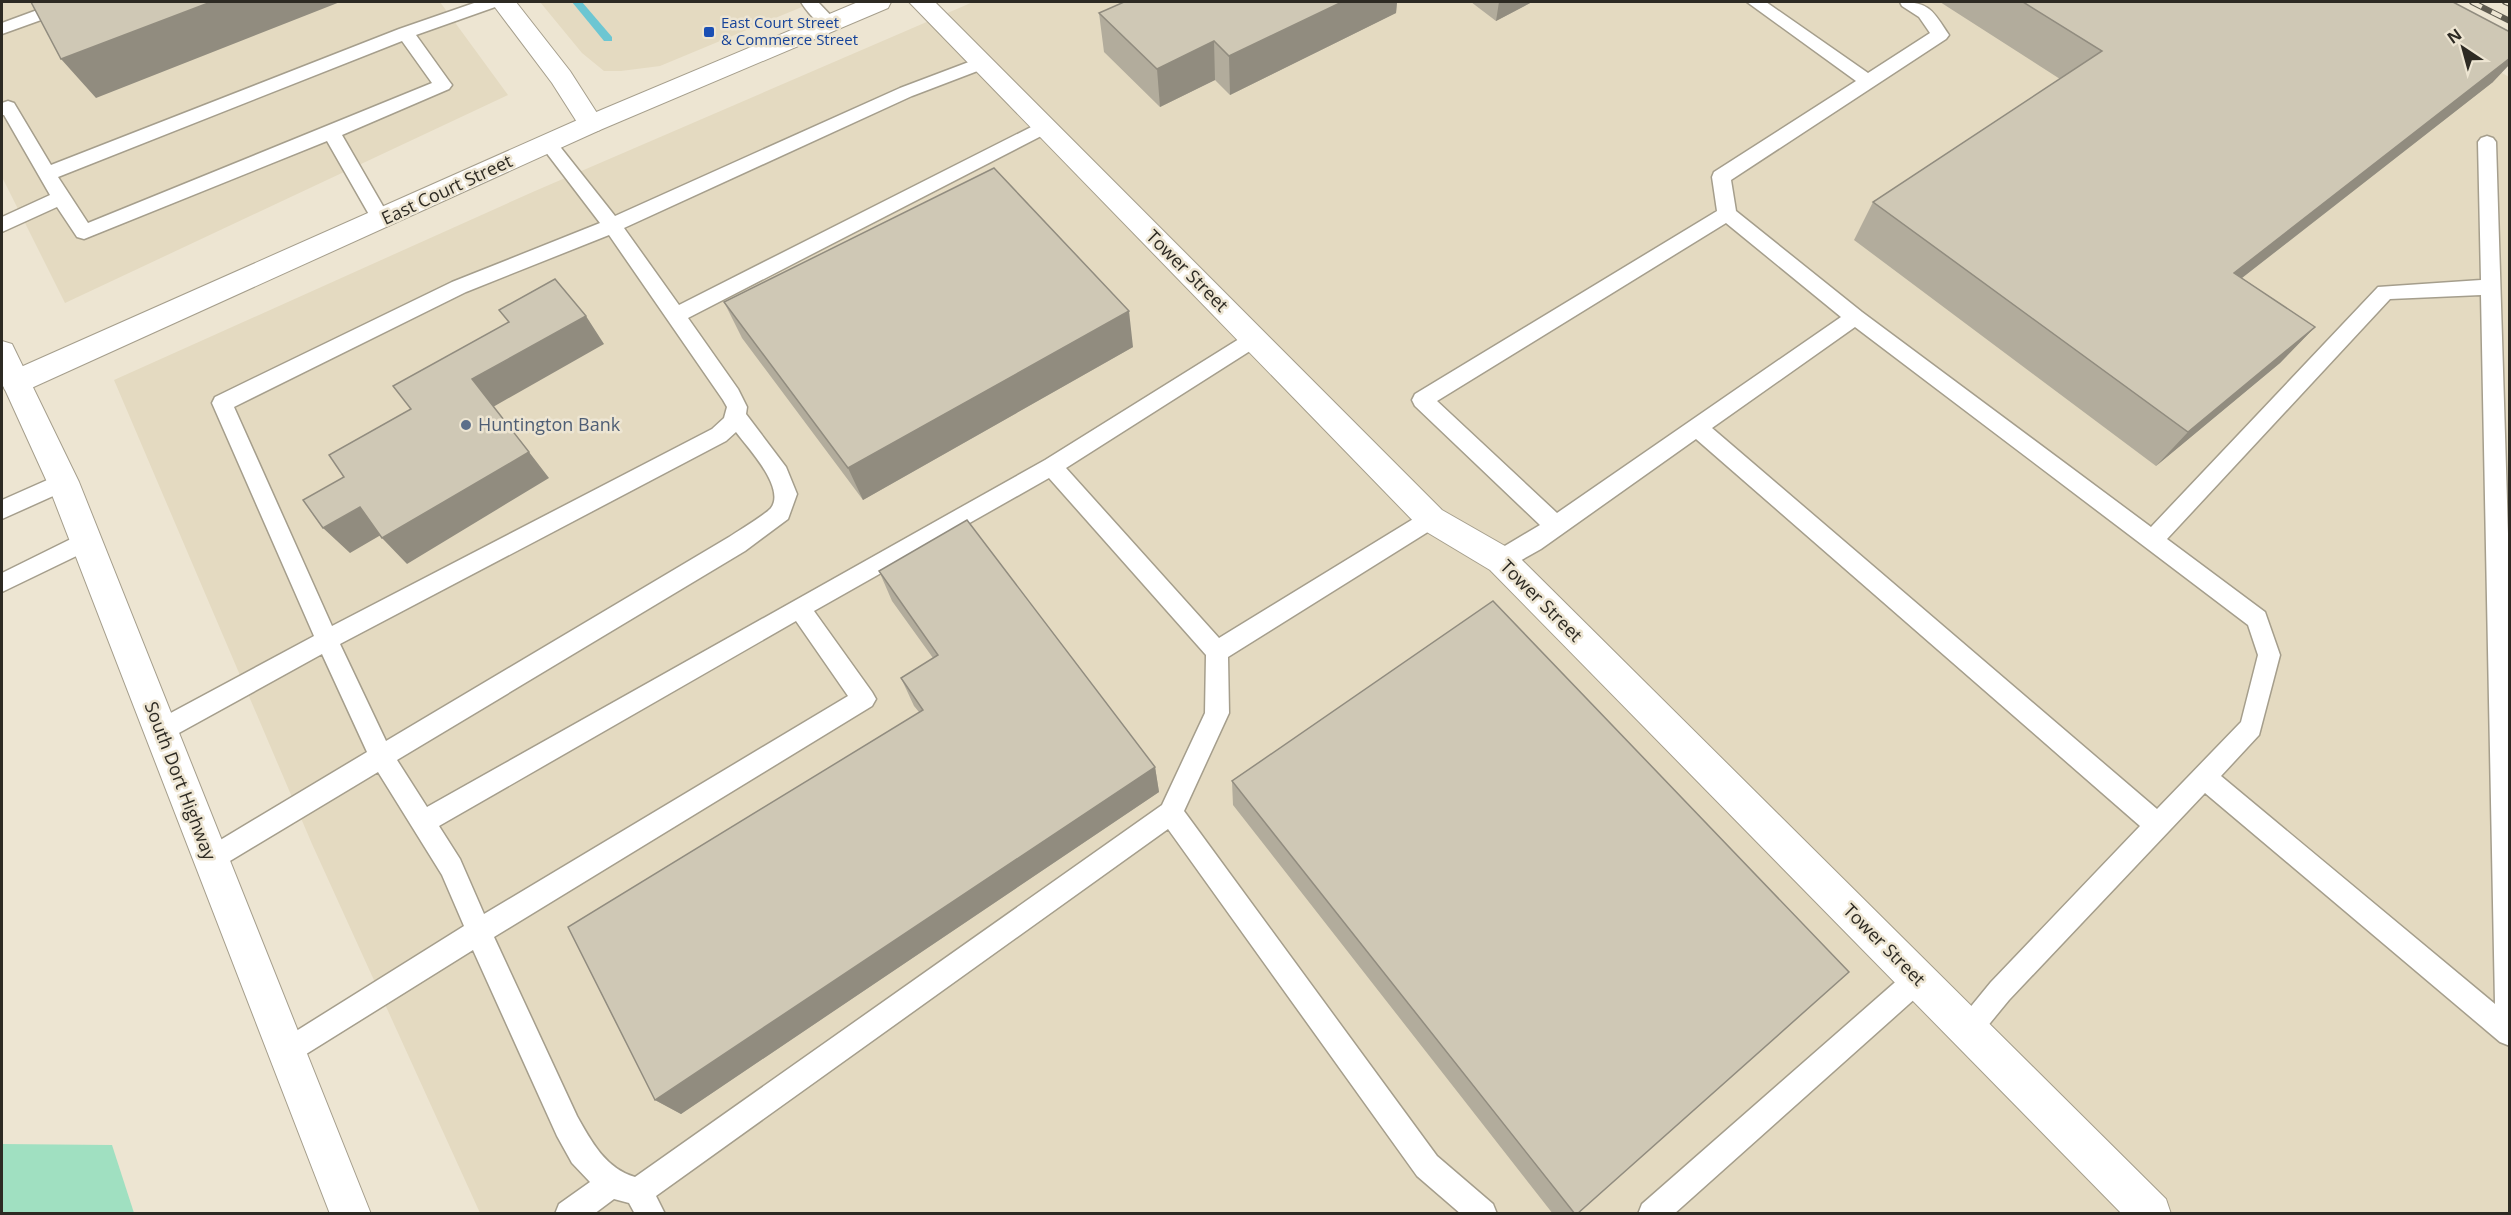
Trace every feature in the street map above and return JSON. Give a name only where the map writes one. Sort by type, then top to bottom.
[{"type":"street","points":[[503,2],[561,77],[591,124]]},
{"type":"street","name":"East Court Street","points":[[9,367],[382,220],[591,124],[879,2]]},
{"type":"street","name":"Tower Street","points":[[921,2],[1431,519],[1501,560],[2151,1214]]},
{"type":"street","name":"South Dort Highway","points":[[9,367],[63,483],[351,1214]]},
{"type":"lane","points":[[2,29],[74,2]]},
{"type":"lane","points":[[47,174],[405,33],[492,2]]},
{"type":"lane","points":[[809,2],[829,22]]},
{"type":"lane","points":[[1755,2],[1867,81]]},
{"type":"lane","points":[[1908,2],[1925,13],[1940,34],[1721,177],[1727,214],[1855,316],[2154,539],[2257,619],[2269,655],[2251,727],[2000,991],[1968,1030]]},
{"type":"lane","points":[[4,104],[60,197],[84,232],[443,85],[405,33]]},
{"type":"lane","points":[[981,63],[906,92],[612,225],[459,287],[222,403],[381,756],[451,867],[478,932],[567,1126],[582,1153],[611,1184],[645,1203],[1171,813],[1217,713],[1217,651],[1052,466]]},
{"type":"lane","points":[[675,316],[1045,127]]},
{"type":"lane","points":[[331,132],[382,220]]},
{"type":"lane","points":[[2204,777],[2509,1033],[2487,142]]},
{"type":"lane","points":[[160,731],[327,640],[719,435],[733,422],[737,406],[731,395],[612,225],[548,143]]},
{"type":"lane","points":[[2,225],[60,197]]},
{"type":"lane","points":[[1556,526],[1422,400],[1727,214]]},
{"type":"lane","points":[[2154,539],[2385,292],[2491,287]]},
{"type":"lane","points":[[1501,560],[1556,526],[1855,316]]},
{"type":"lane","points":[[422,823],[1052,466],[1254,339]]},
{"type":"lane","points":[[211,860],[737,544],[780,513],[786,494],[778,473],[735,415]]},
{"type":"lane","points":[[1697,427],[2157,825]]},
{"type":"lane","points":[[2,510],[63,483]]},
{"type":"lane","points":[[1217,651],[1431,519]]},
{"type":"lane","points":[[2,584],[85,541]]},
{"type":"lane","points":[[286,1052],[478,932],[864,699],[799,608]]},
{"type":"lane","points":[[1171,813],[1427,1166],[1483,1214]]},
{"type":"lane","points":[[1652,1214],[1918,979]]},
{"type":"lane","points":[[569,1214],[611,1184]]},
{"type":"shaded area","points":[[2,2],[440,2],[508,95],[65,303],[2,177]]},
{"type":"shaded area","points":[[540,2],[814,2],[660,66],[604,71],[582,53]]},
{"type":"shaded area","points":[[973,2],[2378,2],[2509,77],[2509,1213],[480,1213],[312,844],[114,380],[535,191]]},
{"type":"green space","points":[[2,1144],[112,1145],[134,1213],[2,1213]]},
{"type":"building","points":[[31,2],[211,2],[61,59]]},
{"type":"building","points":[[1124,2],[1342,2],[1229,56],[1214,41],[1157,69],[1099,13]]},
{"type":"building","points":[[2023,2],[2453,2],[2510,32],[2510,58],[2234,273],[2315,327],[2188,432],[1873,202],[2102,51]]},
{"type":"building","points":[[994,168],[1129,311],[848,468],[724,302]]},
{"type":"building","points":[[555,279],[586,316],[472,379],[529,452],[382,538],[360,507],[323,528],[303,500],[344,477],[329,455],[411,409],[393,386],[509,322],[499,310]]},
{"type":"building","points":[[967,520],[1155,767],[655,1100],[568,927],[923,710],[901,678],[938,655],[879,571]]},
{"type":"building","points":[[1493,601],[1849,972],[1577,1214],[1232,781]]},
{"type":"waterway","points":[[577,2],[608,39]]},
{"type":"railway","points":[[2472,2],[2510,21]]},
{"type":"railway","points":[[2505,2],[2510,4]]},
{"type":"place","name":"East Court Street & Commerce Street","points":[[709,32]]},
{"type":"place","name":"Huntington Bank","points":[[466,425]]}]
